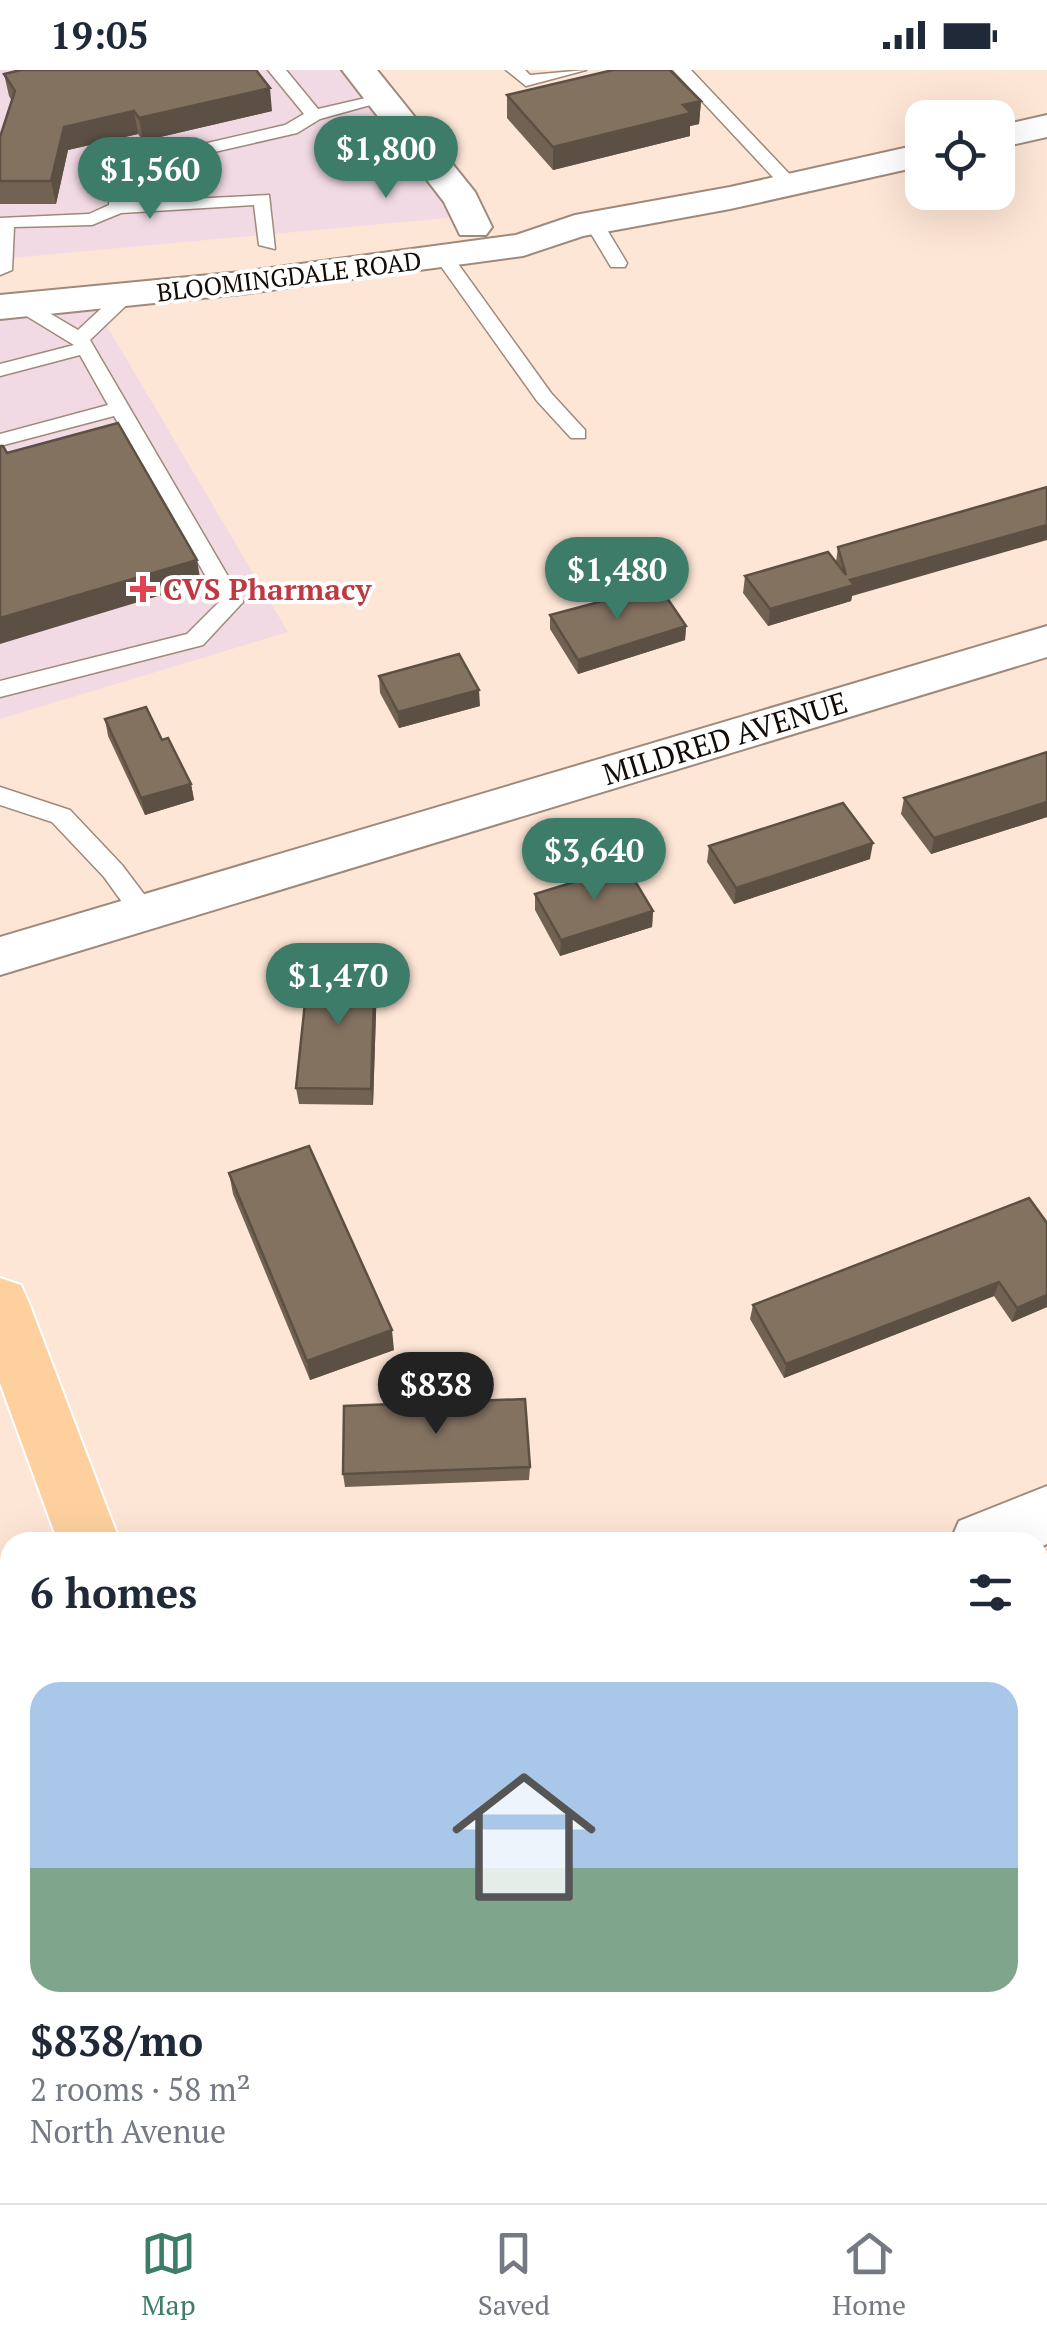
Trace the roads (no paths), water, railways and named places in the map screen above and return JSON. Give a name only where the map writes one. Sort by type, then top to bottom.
[{"type":"main road","points":[[359,70],[462,200],[472,226]]},
{"type":"main road","points":[[1015,133],[1047,126]]},
{"type":"main road","name":"BLOOMINGDALE ROAD","points":[[6,288],[127,295],[444,258],[523,245],[584,224],[790,185],[905,158]]},
{"type":"main road","name":"BLOOMINGDALE ROAD","points":[[6,288],[268,245],[518,221],[584,224]]},
{"type":"main road","name":"MILDRED AVENUE","points":[[0,956],[1047,641]]},
{"type":"main road","points":[[0,1303],[85,1532]]},
{"type":"main road","points":[[1005,1532],[1047,1515]]},
{"type":"lane","points":[[278,70],[314,115]]},
{"type":"lane","points":[[516,70],[526,82],[577,70]]},
{"type":"lane","points":[[682,70],[790,185]]},
{"type":"lane","points":[[118,208],[118,169],[291,128],[314,115],[383,99]]},
{"type":"lane","points":[[0,689],[195,640],[232,602],[82,343],[6,288],[3,222],[92,218],[118,208],[263,198],[268,245]]},
{"type":"lane","points":[[584,224],[618,263]]},
{"type":"lane","points":[[444,258],[544,397],[578,434]]},
{"type":"lane","points":[[0,370],[82,343],[127,295]]},
{"type":"lane","points":[[0,440],[120,408]]},
{"type":"lane","points":[[0,796],[61,816],[113,871],[144,913]]},
{"type":"place","name":"CVS Pharmacy","points":[[143,589]]}]
